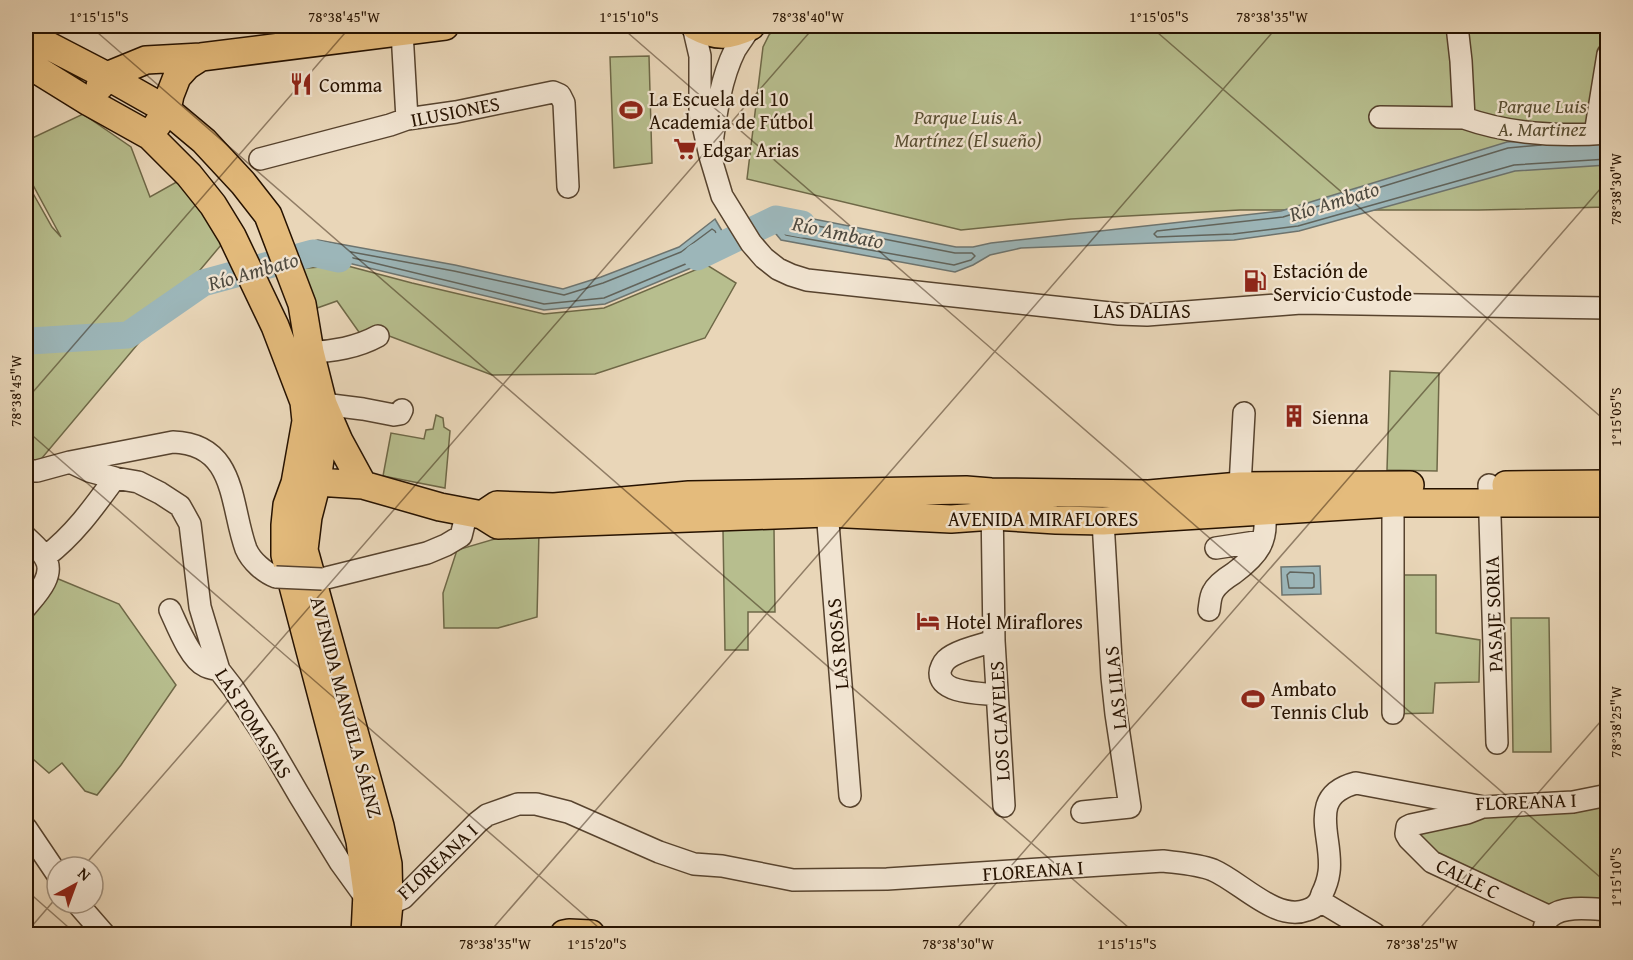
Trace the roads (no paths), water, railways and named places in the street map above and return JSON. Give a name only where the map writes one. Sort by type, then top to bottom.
[{"type":"main road","points":[[89,102],[107,75],[146,60],[201,57],[445,26]]},
{"type":"main road","points":[[694,26],[722,35],[751,26]]},
{"type":"main road","points":[[26,34],[107,75],[167,110],[204,141],[243,183],[268,215],[302,304],[310,352],[324,408],[363,485]]},
{"type":"main road","points":[[150,136],[167,110],[177,77],[187,66],[201,57]]},
{"type":"main road","points":[[26,63],[150,136],[189,175],[213,205],[232,236],[276,326],[304,402],[306,483]]},
{"type":"main road","points":[[306,483],[324,408]]},
{"type":"main road","name":"AVENIDA MIRAFLORES","points":[[306,483],[363,485],[440,507],[474,513],[497,505],[689,507],[826,503],[951,519],[992,504],[1056,493],[1151,506],[1551,493],[1608,484]]},
{"type":"main road","name":"AVENIDA MANUELA SÁENZ","points":[[306,483],[308,517],[304,550],[380,826],[387,864],[378,901],[366,934]]},
{"type":"main road","points":[[1056,493],[1056,520]]},
{"type":"main road","name":"AVENIDA MIRAFLORES","points":[[1551,493],[1608,503]]},
{"type":"main road","name":"AVENIDA MIRAFLORES","points":[[1250,503],[1393,503],[1489,494]]},
{"type":"main road","name":"AVENIDA MIRAFLORES","points":[[992,504],[1056,520],[1103,521],[1151,506]]},
{"type":"main road","name":"AVENIDA MANUELA SÁENZ","points":[[378,901],[387,934]]},
{"type":"main road","points":[[564,934],[591,934]]},
{"type":"street","name":"LAS DALIAS","points":[[694,26],[700,56],[700,112],[722,196],[751,243],[764,258],[778,269],[807,280],[1119,315],[1147,315],[1302,303],[1608,308]]},
{"type":"street","name":"LAS DALIAS","points":[[710,156],[715,118],[724,81],[735,51],[751,26]]},
{"type":"street","points":[[1458,26],[1464,118]]},
{"type":"street","points":[[402,32],[407,119]]},
{"type":"street","points":[[1380,117],[1464,118],[1487,126],[1520,132],[1601,134],[1608,54]]},
{"type":"street","name":"ILUSIONES","points":[[260,159],[407,119],[456,112],[553,92],[560,95],[564,103],[568,187]]},
{"type":"street","points":[[310,352],[351,347],[378,336]]},
{"type":"street","points":[[324,408],[363,409],[394,415],[400,414],[402,410]]},
{"type":"street","points":[[1209,610],[1211,594],[1216,587],[1258,551],[1266,525],[1250,503],[1244,413]]},
{"type":"street","points":[[26,471],[37,471],[70,462],[173,442],[196,447],[217,460],[228,478],[247,552],[260,567],[276,577],[322,579],[427,553],[460,536],[464,524],[474,513]]},
{"type":"street","name":"LAS POMASIAS","points":[[70,462],[89,471],[138,482],[180,506],[190,524],[200,607],[219,670],[267,740],[340,862],[378,901]]},
{"type":"street","points":[[45,557],[78,528],[115,478]]},
{"type":"street","name":"PASAJE SORIA","points":[[1489,494],[1497,743]]},
{"type":"street","name":"LAS ROSAS","points":[[826,503],[850,796]]},
{"type":"street","points":[[1393,503],[1393,713]]},
{"type":"street","name":"LOS CLAVELES","points":[[992,504],[994,641],[1004,806]]},
{"type":"street","name":"LAS LILAS","points":[[1082,812],[1130,807],[1112,677],[1103,521]]},
{"type":"street","points":[[26,537],[45,557],[48,567],[46,579],[26,607]]},
{"type":"street","points":[[1216,548],[1262,541]]},
{"type":"street","points":[[170,610],[183,639],[196,657],[204,666],[219,670]]},
{"type":"street","points":[[994,641],[954,654],[941,667],[940,674],[943,682],[951,687],[962,691],[997,695]]},
{"type":"street","name":"FLOREANA I","points":[[378,901],[403,898],[487,815],[518,804],[536,804],[568,812],[659,852],[694,864],[722,866],[793,880],[887,879],[1163,861],[1214,870],[1269,905],[1286,912],[1298,913],[1310,910],[1320,901],[1330,871],[1325,832],[1327,805],[1336,790],[1343,786],[1356,783],[1484,807],[1572,802],[1608,795]]},
{"type":"street","name":"CALLE C","points":[[1484,807],[1411,825],[1407,827],[1406,834],[1432,862],[1546,926]]},
{"type":"street","points":[[26,828],[45,856]]},
{"type":"street","points":[[1320,901],[1375,934]]},
{"type":"street","points":[[1546,926],[1559,912],[1578,909],[1608,910]]},
{"type":"street","points":[[87,915],[104,934]]},
{"type":"water","points":[[1607,135],[1607,165],[1515,171],[1299,231],[1234,240],[1021,248],[990,255],[955,272],[781,240],[762,217],[778,212],[956,247],[973,247],[991,243],[1281,211],[1507,142]]},
{"type":"water","points":[[715,219],[731,246],[703,263],[605,304],[544,310],[344,262],[302,264],[303,243],[318,240],[455,265],[563,289],[679,247]]},
{"type":"water","points":[[1320,566],[1321,594],[1282,595],[1281,567]]},
{"type":"waterway","name":"Río Ambato","points":[[697,257],[776,219],[802,224]]},
{"type":"waterway","name":"Río Ambato","points":[[26,339],[30,341],[128,335],[203,283],[313,253],[339,259]]},
{"type":"place","name":"Comma","points":[[301,84]]},
{"type":"place","name":"La Escuela del 10 Academia de Fútbol","points":[[631,110]]},
{"type":"place","name":"Edgar Arias","points":[[685,149]]},
{"type":"place","name":"Estación de Servicio Custode","points":[[1255,281]]},
{"type":"place","name":"Sienna","points":[[1294,416]]},
{"type":"place","name":"Hotel Miraflores","points":[[928,621]]},
{"type":"place","name":"Ambato Tennis Club","points":[[1253,699]]},
{"type":"park label","name":"Parque Luis A. Martinez","points":[[1542,116]]},
{"type":"park label","name":"Parque Luis A. Martínez (El sueño)","points":[[968,128]]}]
